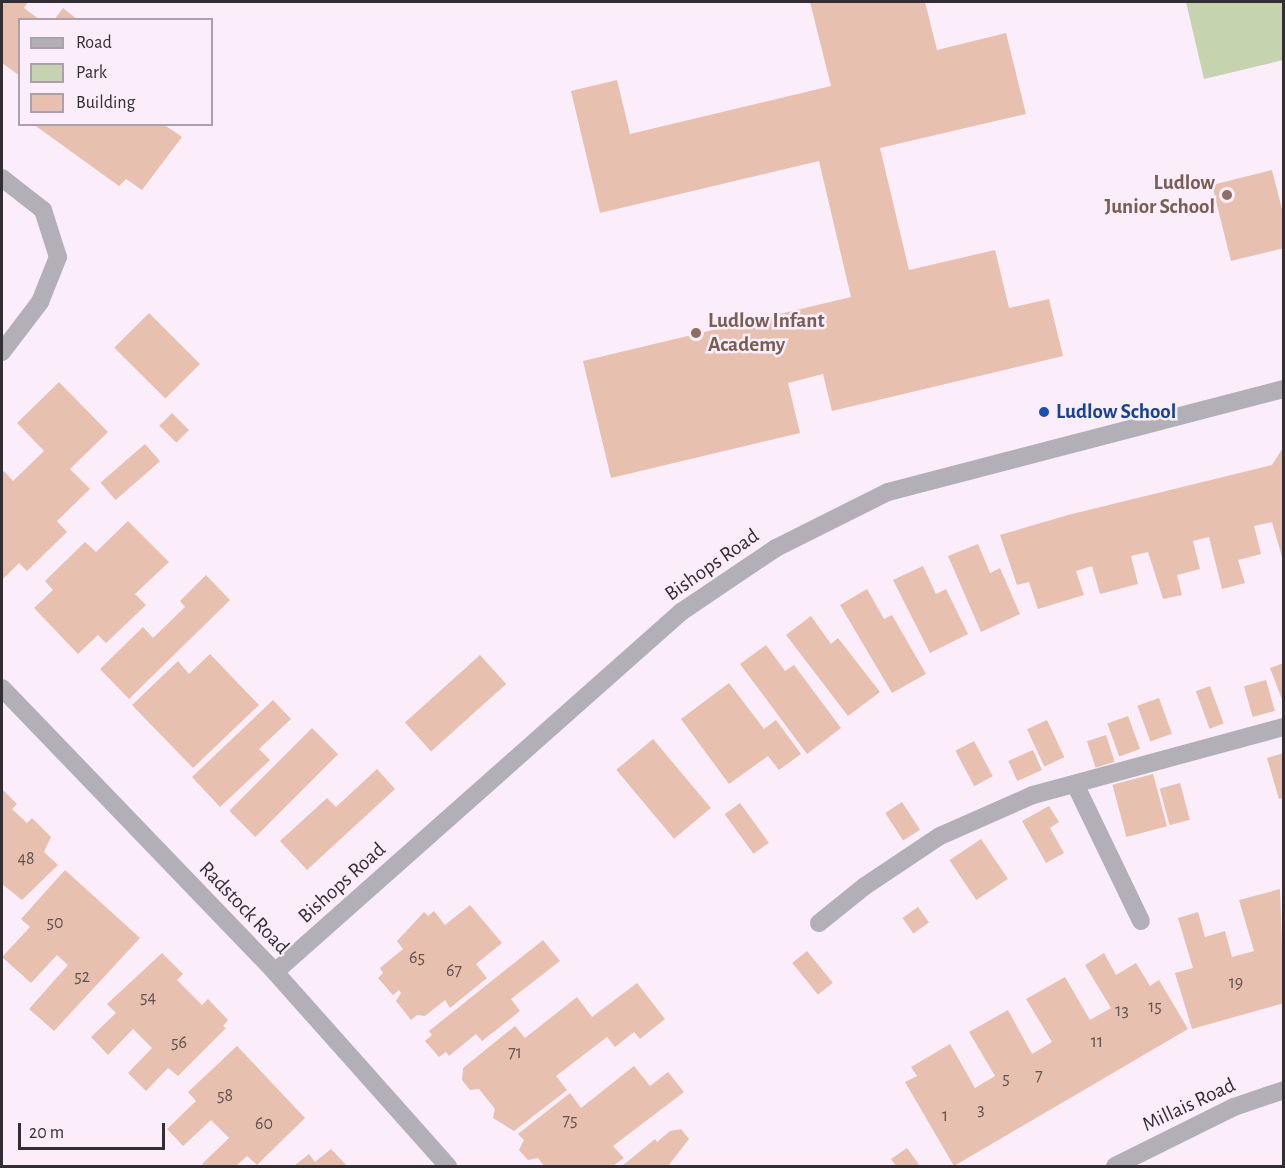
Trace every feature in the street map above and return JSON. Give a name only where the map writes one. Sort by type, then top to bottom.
[{"type":"street","points":[[2,178],[43,210],[58,257],[40,302],[2,352]]},
{"type":"street","name":"Bishops Road","points":[[275,972],[681,612],[776,548],[888,492],[1284,389]]},
{"type":"street","name":"Radstock Road","points":[[2,688],[275,972],[448,1167]]},
{"type":"street","points":[[819,923],[865,886],[940,836],[1033,795],[1284,727]]},
{"type":"street","points":[[1075,784],[1141,921]]},
{"type":"street","name":"Millais Road","points":[[1115,1167],[1234,1107],[1284,1090]]},
{"type":"green space","points":[[1186,2],[1283,2],[1283,60],[1204,79]]},
{"type":"building","points":[[2,2],[28,2],[24,8],[37,18],[18,18],[18,75],[2,63]]},
{"type":"building","points":[[810,2],[925,2],[937,50],[1006,33],[1026,114],[880,148],[909,270],[995,250],[1009,308],[1049,299],[1063,356],[832,411],[823,374],[788,383],[800,433],[611,478],[583,361],[851,297],[819,161],[600,213],[571,91],[617,80],[630,134],[831,86]]},
{"type":"building","points":[[63,8],[76,18],[56,18]]},
{"type":"building","points":[[36,126],[166,126],[182,137],[142,190],[126,179],[119,186]]},
{"type":"building","points":[[1272,170],[1284,217],[1284,248],[1231,261],[1212,185]]},
{"type":"building","points":[[149,313],[200,364],[165,399],[114,348]]},
{"type":"building","points":[[59,382],[108,432],[70,469],[90,489],[57,521],[67,532],[27,571],[19,563],[2,580],[2,473],[4,471],[13,481],[44,451],[17,423]]},
{"type":"building","points":[[172,413],[189,430],[176,443],[159,426]]},
{"type":"building","points":[[145,444],[160,461],[116,500],[100,483]]},
{"type":"building","points":[[1284,446],[1284,564],[1272,522],[1254,526],[1261,554],[1238,560],[1245,583],[1222,589],[1209,537],[1193,541],[1200,569],[1177,575],[1182,595],[1163,599],[1148,552],[1131,556],[1138,584],[1100,594],[1092,566],[1076,571],[1084,595],[1038,609],[1029,582],[1017,585],[1000,535],[1068,515],[1272,465]]},
{"type":"building","points":[[128,521],[169,562],[135,594],[146,605],[106,643],[98,635],[78,654],[34,608],[53,590],[45,581],[85,542],[96,552]]},
{"type":"building","points":[[978,544],[990,573],[1000,568],[1020,614],[981,632],[948,556]]},
{"type":"building","points":[[923,566],[936,594],[946,589],[968,634],[930,653],[893,580]]},
{"type":"building","points":[[206,575],[230,600],[129,699],[100,669],[143,627],[153,638],[185,607],[180,601]]},
{"type":"building","points":[[867,589],[884,619],[892,615],[926,674],[892,693],[840,605]]},
{"type":"building","points":[[811,616],[831,644],[838,638],[880,692],[848,716],[786,635]]},
{"type":"building","points":[[766,645],[785,671],[794,665],[841,728],[807,754],[740,664]]},
{"type":"building","points":[[210,654],[259,705],[193,768],[132,705],[178,661],[189,674]]},
{"type":"building","points":[[480,655],[506,684],[431,752],[405,723]]},
{"type":"building","points":[[1284,663],[1284,702],[1283,702],[1270,668]]},
{"type":"building","points":[[1266,680],[1275,711],[1253,717],[1244,686]]},
{"type":"building","points":[[729,683],[764,729],[776,720],[801,754],[779,770],[768,756],[729,784],[681,719]]},
{"type":"building","points":[[1210,686],[1224,724],[1210,729],[1196,691]]},
{"type":"building","points":[[1159,698],[1172,734],[1150,742],[1137,706]]},
{"type":"building","points":[[273,700],[291,719],[259,749],[270,760],[220,807],[192,777]]},
{"type":"building","points":[[1128,716],[1140,749],[1119,756],[1107,724]]},
{"type":"building","points":[[1047,720],[1064,757],[1044,766],[1027,729]]},
{"type":"building","points":[[312,728],[338,754],[255,837],[229,811]]},
{"type":"building","points":[[1106,735],[1115,762],[1096,768],[1087,741]]},
{"type":"building","points":[[653,739],[711,808],[674,839],[616,770]]},
{"type":"building","points":[[974,741],[993,776],[974,786],[955,751]]},
{"type":"building","points":[[1033,750],[1042,770],[1017,781],[1008,761]]},
{"type":"building","points":[[1284,753],[1284,798],[1279,799],[1267,758]]},
{"type":"building","points":[[377,769],[395,789],[307,870],[280,841],[327,798],[336,807]]},
{"type":"building","points":[[1153,774],[1167,826],[1126,837],[1112,785]]},
{"type":"building","points":[[1180,783],[1190,820],[1170,825],[1160,788]]},
{"type":"building","points":[[2,789],[17,804],[12,809],[27,823],[32,818],[51,837],[44,852],[58,865],[22,900],[2,884]]},
{"type":"building","points":[[902,802],[920,830],[903,841],[885,813]]},
{"type":"building","points":[[740,803],[769,843],[753,854],[725,814]]},
{"type":"building","points":[[1049,806],[1059,822],[1050,828],[1064,853],[1046,863],[1022,821]]},
{"type":"building","points":[[981,839],[1008,879],[976,900],[949,860]]},
{"type":"building","points":[[65,870],[140,938],[54,1031],[29,1009],[68,965],[57,955],[31,983],[2,957],[30,927],[21,919]]},
{"type":"building","points":[[1280,889],[1284,1003],[1192,1029],[1175,973],[1193,968],[1178,918],[1198,912],[1205,937],[1225,931],[1232,957],[1254,951],[1239,900]]},
{"type":"building","points":[[470,905],[502,943],[476,964],[487,978],[450,1008],[445,1000],[425,1016],[417,1015],[411,1020],[396,1001],[401,993],[399,990],[393,995],[378,978],[383,973],[380,968],[403,949],[397,941],[424,912],[428,916],[434,911],[445,925]]},
{"type":"building","points":[[918,907],[929,923],[913,933],[902,918]]},
{"type":"building","points":[[543,940],[560,961],[511,999],[520,1011],[482,1041],[476,1034],[449,1056],[446,1052],[439,1057],[425,1041],[432,1035],[429,1031]]},
{"type":"building","points":[[807,951],[833,983],[818,995],[792,963]]},
{"type":"building","points":[[162,953],[183,974],[177,980],[202,1005],[208,999],[228,1020],[223,1026],[226,1028],[178,1076],[168,1068],[146,1091],[128,1073],[152,1048],[133,1029],[108,1055],[91,1037],[116,1013],[107,1004]]},
{"type":"building","points":[[1104,953],[1116,975],[1136,963],[1150,986],[1159,980],[1188,1029],[954,1166],[905,1082],[917,1076],[911,1067],[950,1044],[975,1088],[995,1076],[969,1032],[1008,1010],[1032,1054],[1052,1042],[1026,999],[1065,977],[1090,1020],[1111,1008],[1085,965]]},
{"type":"building","points":[[637,983],[665,1019],[640,1039],[634,1032],[615,1047],[607,1037],[556,1076],[567,1090],[514,1131],[493,1118],[495,1109],[479,1089],[470,1090],[462,1080],[463,1068],[515,1026],[525,1038],[577,997],[592,1017]]},
{"type":"building","points":[[237,1046],[305,1118],[257,1165],[247,1156],[236,1166],[205,1166],[202,1164],[229,1138],[211,1120],[183,1146],[167,1129],[196,1101],[188,1092]]},
{"type":"building","points":[[634,1066],[650,1086],[668,1072],[684,1092],[613,1146],[624,1158],[613,1166],[544,1166],[538,1158],[528,1160],[519,1150],[524,1140],[518,1134],[570,1093],[581,1108]]},
{"type":"building","points":[[681,1129],[689,1139],[668,1166],[622,1166],[655,1139],[657,1142],[670,1131]]},
{"type":"building","points":[[907,1148],[920,1166],[896,1166],[891,1159]]},
{"type":"building","points":[[331,1149],[347,1166],[294,1166],[309,1154],[315,1162]]},
{"type":"place","name":"Ludlow Junior School","points":[[1227,195]]},
{"type":"place","name":"Ludlow Infant Academy","points":[[696,333]]},
{"type":"place","name":"Ludlow School","points":[[1044,412]]}]
